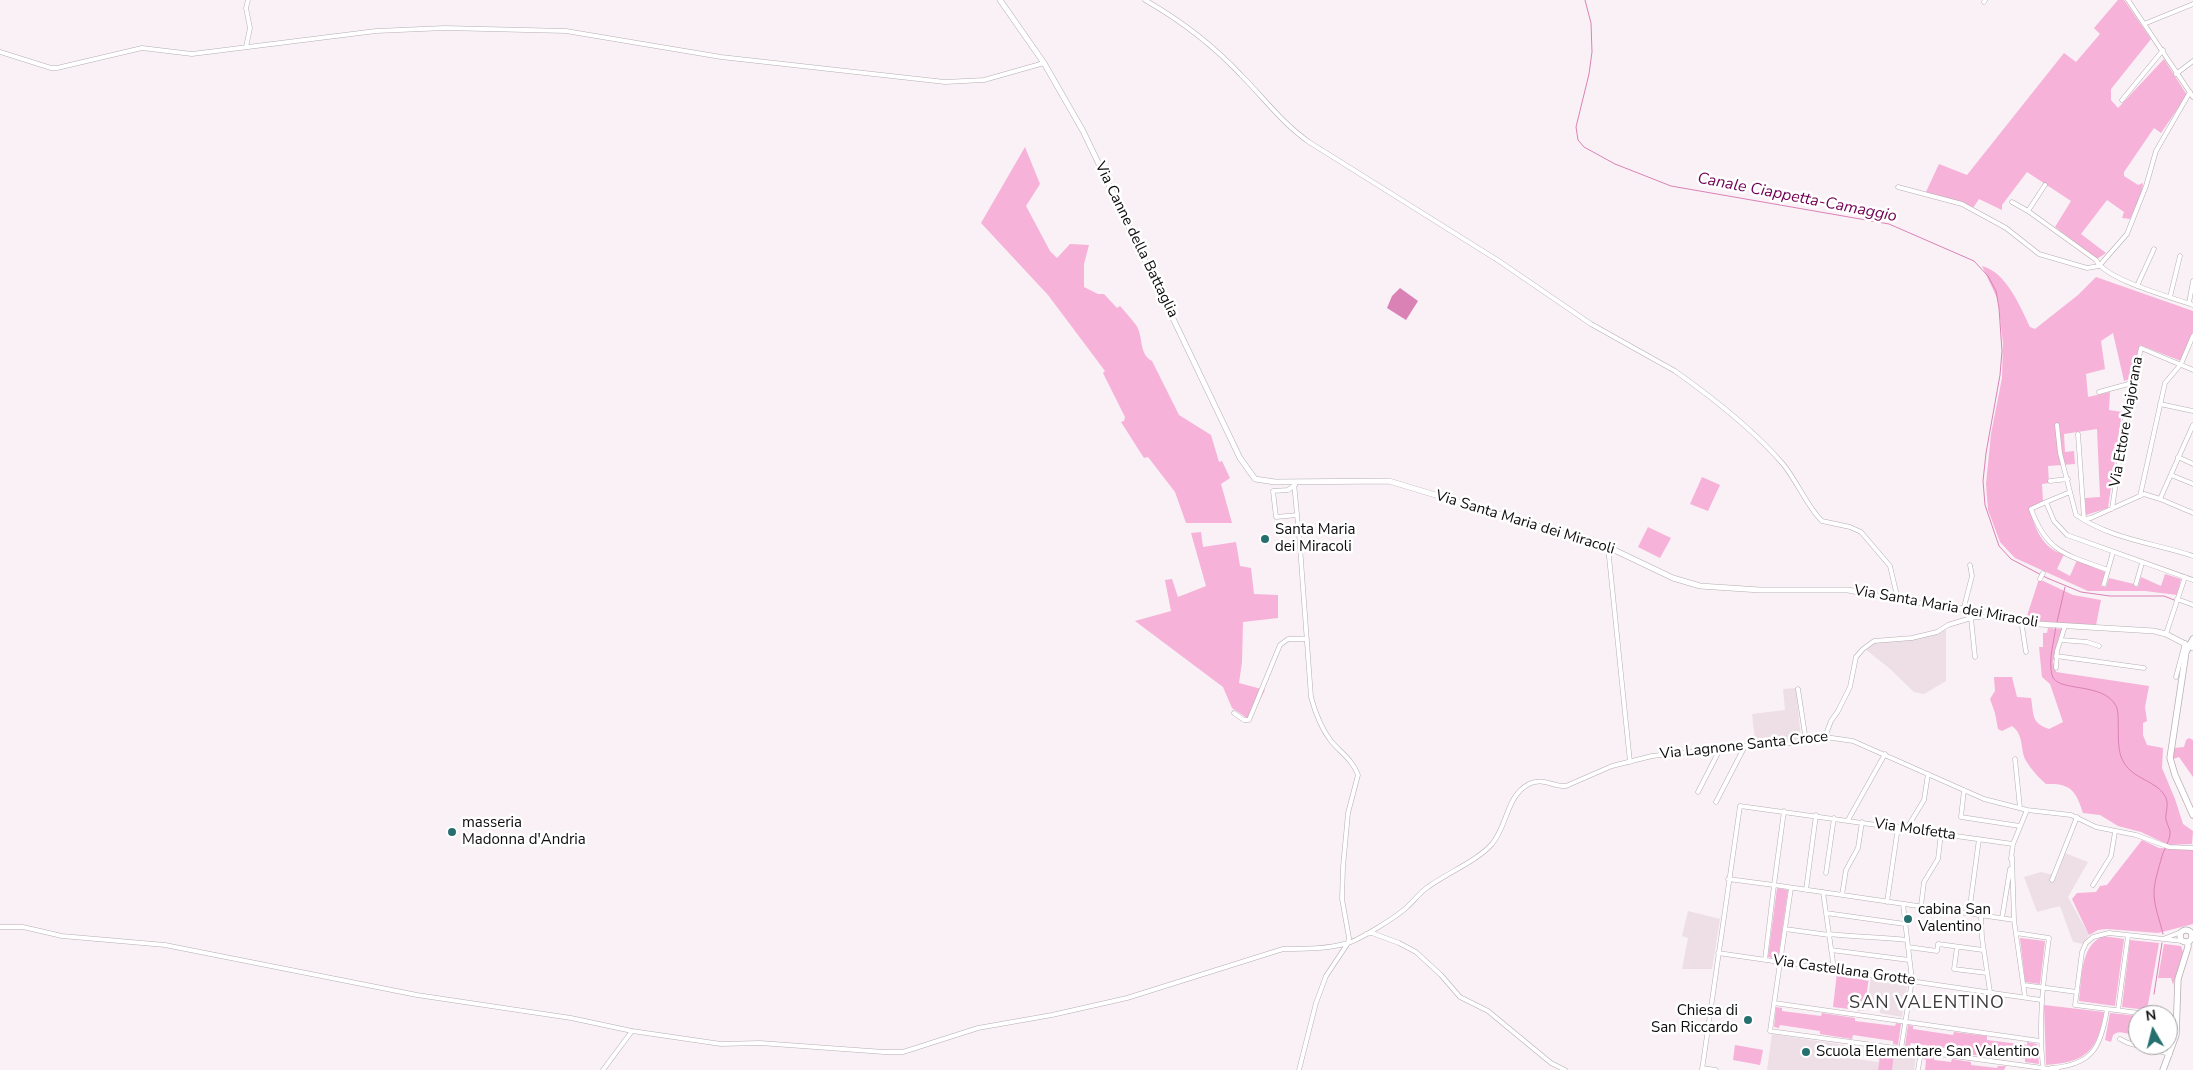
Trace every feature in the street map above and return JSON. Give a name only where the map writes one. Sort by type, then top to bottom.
[{"type":"main road","points":[[2193,639],[2185,661],[2170,758],[2175,775],[2193,814]]},
{"type":"main road","points":[[2177,1005],[2178,979],[2188,947],[2180,938],[2181,932],[2191,932]]},
{"type":"main road","points":[[2185,942],[2191,932]]},
{"type":"main road","points":[[2163,1070],[2170,1055]]},
{"type":"street","points":[[246,47],[250,28],[246,8],[248,0]]},
{"type":"street","name":"Via Canne della Battaglia","points":[[1000,0],[1044,63],[1083,131],[1240,458],[1255,479],[1264,482]]},
{"type":"street","points":[[1145,0],[1190,29],[1242,75],[1284,123],[1309,142],[1499,262],[1591,324],[1688,380],[1754,435],[1782,463],[1822,521],[1855,528],[1867,539],[1890,566],[1898,600]]},
{"type":"street","points":[[2128,0],[2193,97]]},
{"type":"street","points":[[2144,24],[2193,4]]},
{"type":"street","points":[[0,52],[51,68],[57,68],[142,48],[192,54],[376,31],[445,28],[566,31],[721,57],[945,82],[984,80],[1044,63]]},
{"type":"street","points":[[2122,100],[2162,50]]},
{"type":"street","points":[[2176,74],[2193,61]]},
{"type":"street","points":[[1898,187],[1962,204],[2006,228],[2039,254],[2087,268],[2099,266],[2126,234],[2146,186],[2156,151],[2164,133],[2190,92]]},
{"type":"street","points":[[2028,210],[2045,185]]},
{"type":"street","points":[[2012,202],[2028,210],[2096,260],[2099,266],[2137,286],[2191,304],[2193,281]]},
{"type":"street","points":[[2137,286],[2154,249]]},
{"type":"street","points":[[2170,297],[2180,256]]},
{"type":"street","points":[[2140,496],[2165,383],[2181,364],[2193,337]]},
{"type":"street","name":"Via Ettore Majorana","points":[[2112,509],[2122,433],[2141,348],[2181,364]]},
{"type":"street","points":[[2181,364],[2193,370]]},
{"type":"street","points":[[2099,392],[2132,383]]},
{"type":"street","points":[[2160,404],[2193,411]]},
{"type":"street","points":[[2057,425],[2060,454],[2068,479],[2074,512],[2083,519],[2137,541],[2193,556]]},
{"type":"street","points":[[2160,498],[2193,425]]},
{"type":"street","points":[[2078,434],[2083,519]]},
{"type":"street","points":[[2187,438],[2193,441]]},
{"type":"street","points":[[2178,457],[2193,464]]},
{"type":"street","points":[[2171,475],[2193,484]]},
{"type":"street","points":[[2050,481],[2068,479]]},
{"type":"street","name":"Via Santa Maria dei Miracoli","points":[[1264,482],[1389,481],[1608,547],[1672,578],[1700,586],[1760,590],[1848,590],[1898,600],[1964,607],[2021,620],[2065,626],[2141,629],[2166,634],[2189,646]]},
{"type":"street","points":[[1294,483],[1298,525]]},
{"type":"street","points":[[1294,483],[1288,490],[1273,491],[1276,517],[1297,515]]},
{"type":"street","points":[[2070,492],[2031,509],[2038,529],[2054,548],[2108,570]]},
{"type":"street","points":[[2083,519],[2149,494],[2193,513]]},
{"type":"street","points":[[2046,502],[2054,521],[2066,535],[2193,580]]},
{"type":"street","points":[[1298,1070],[1316,1004],[1326,976],[1348,943],[1349,938],[1342,899],[1348,813],[1358,775],[1352,763],[1330,740],[1316,712],[1309,682],[1299,532]]},
{"type":"street","points":[[1608,547],[1630,762]]},
{"type":"street","points":[[2104,584],[2113,552]]},
{"type":"street","points":[[2136,584],[2142,563]]},
{"type":"street","points":[[1964,607],[1972,576],[1970,565]]},
{"type":"street","points":[[2040,579],[2043,573]]},
{"type":"street","points":[[2166,634],[2185,577]]},
{"type":"street","points":[[2177,599],[2193,605]]},
{"type":"street","points":[[1825,737],[1831,720],[1838,711],[1850,687],[1856,657],[1874,641],[1912,638],[1937,632],[1948,625],[1971,618],[2000,614]]},
{"type":"street","points":[[1971,618],[1975,657]]},
{"type":"street","points":[[2021,620],[2026,652]]},
{"type":"street","points":[[2056,668],[2056,656],[2065,626]]},
{"type":"street","points":[[1234,712],[1244,720],[1249,720],[1280,645],[1288,639],[1307,639]]},
{"type":"street","points":[[2061,640],[2087,642],[2100,646]]},
{"type":"street","points":[[2176,677],[2189,646]]},
{"type":"street","points":[[2056,656],[2144,668]]},
{"type":"street","points":[[1798,689],[1806,741]]},
{"type":"street","name":"Via Lagnone Santa Croce","points":[[1348,943],[1405,909],[1427,888],[1487,848],[1498,835],[1515,794],[1531,783],[1544,780],[1560,786],[1566,786],[1601,770],[1652,756],[1746,746],[1797,743],[1825,737],[1853,741],[1984,799],[2027,810],[2077,817],[2096,827],[2136,835],[2169,847],[2193,848]]},
{"type":"street","points":[[1716,802],[1746,746]]},
{"type":"street","points":[[1698,792],[1720,749]]},
{"type":"street","points":[[1848,820],[1886,754]]},
{"type":"street","points":[[2015,759],[2020,808]]},
{"type":"street","points":[[1907,828],[1924,800],[1928,774]]},
{"type":"street","points":[[1964,790],[1961,817],[2020,826]]},
{"type":"street","name":"Via Molfetta","points":[[1728,879],[1739,808],[1744,805],[2014,844]]},
{"type":"street","points":[[2002,918],[2014,844],[2027,810]]},
{"type":"street","points":[[1765,960],[1784,811]]},
{"type":"street","points":[[1806,890],[1816,815]]},
{"type":"street","points":[[2052,880],[2077,817]]},
{"type":"street","points":[[1826,873],[1834,818]]},
{"type":"street","points":[[1842,895],[1846,870],[1858,848],[1862,822]]},
{"type":"street","points":[[1887,902],[1898,827]]},
{"type":"street","points":[[2092,885],[2111,856],[2115,832]]},
{"type":"street","points":[[1921,906],[1924,882],[1938,859],[1940,833]]},
{"type":"street","points":[[1969,913],[1979,839]]},
{"type":"street","points":[[2012,857],[2014,920],[2025,997]]},
{"type":"street","points":[[1716,1070],[1702,1069],[1728,879],[2014,920]]},
{"type":"street","points":[[1790,888],[1770,1031],[2056,1070]]},
{"type":"street","points":[[1823,892],[1834,969]]},
{"type":"street","points":[[1901,1049],[1912,980],[1903,904]]},
{"type":"street","points":[[1826,914],[1905,924]]},
{"type":"street","points":[[1981,915],[1983,950],[1990,992]]},
{"type":"street","points":[[0,927],[23,927],[62,936],[165,945],[400,992],[571,1018],[721,1044],[760,1043],[903,1052],[978,1028],[1052,1015],[1126,998],[1283,949],[1306,949],[1348,943]]},
{"type":"street","points":[[1785,929],[1861,938],[1869,936],[1907,940]]},
{"type":"street","points":[[2161,939],[2181,932]]},
{"type":"street","points":[[1366,934],[1372,933],[1399,943],[1416,952],[1460,996],[1488,1011],[1551,1063],[1565,1070]]},
{"type":"street","points":[[2016,933],[2049,938],[2041,1000],[2040,1041],[2043,1068]]},
{"type":"street","points":[[2128,1011],[2075,1005],[2082,952],[2088,941],[2102,933],[2185,942]]},
{"type":"street","points":[[2118,1010],[2128,936]]},
{"type":"street","points":[[1908,947],[1937,951],[1938,944],[1983,950]]},
{"type":"street","points":[[1957,947],[1954,969],[1987,973]]},
{"type":"street","points":[[1831,950],[1909,960]]},
{"type":"street","name":"Via Castellana Grotte","points":[[1718,954],[1912,980],[2041,1000]]},
{"type":"street","points":[[2024,985],[2076,992]]},
{"type":"street","points":[[1774,1003],[2040,1041]]},
{"type":"street","points":[[2043,1068],[2072,1065],[2087,1057],[2101,1038],[2107,1009]]},
{"type":"street","points":[[603,1070],[632,1030]]},
{"type":"street","points":[[2120,1039],[2128,1043]]},
{"type":"street","points":[[1918,1070],[1921,1051]]},
{"type":"street","points":[[2008,1069],[2010,1063]]},
{"type":"shaded area","points":[[2118,0],[2124,0],[2151,39],[2111,89],[2111,100],[2118,108],[2164,59],[2187,95],[2161,133],[2154,128],[2124,172],[2124,176],[2138,185],[2143,183],[2142,193],[2130,219],[2122,218],[2124,212],[2107,200],[2081,234],[2106,253],[2097,259],[2055,227],[2071,201],[2027,172],[2002,205],[2002,210],[1979,199],[1973,208],[1951,199],[1925,194],[1939,164],[1967,175],[2064,53],[2076,62],[2100,34],[2094,28]]},
{"type":"shaded area","points":[[1025,147],[1040,184],[1026,206],[1050,251],[1057,258],[1070,244],[1089,245],[1084,264],[1084,287],[1098,294],[1104,294],[1117,308],[1120,306],[1130,317],[1136,325],[1145,354],[1152,361],[1179,415],[1211,435],[1219,462],[1222,461],[1230,478],[1221,484],[1232,523],[1186,523],[1175,492],[1148,457],[1144,458],[1121,422],[1124,421],[1125,417],[1103,373],[1105,371],[1048,295],[981,223]]},
{"type":"shaded area","points":[[1982,266],[1991,269],[2005,282],[2017,300],[2030,327],[2035,329],[2078,295],[2096,277],[2193,311],[2193,332],[2181,361],[2140,345],[2130,379],[2124,381],[2113,333],[2101,341],[2105,369],[2086,374],[2088,397],[2110,392],[2109,410],[2122,412],[2108,508],[2086,515],[2085,498],[2100,497],[2097,429],[2064,434],[2065,452],[2074,451],[2075,464],[2048,466],[2049,483],[2042,484],[2043,502],[2030,509],[2037,530],[2045,543],[2050,548],[2064,554],[2057,569],[2070,576],[2077,560],[2105,572],[2101,586],[2106,587],[2109,578],[2134,584],[2134,586],[2138,587],[2141,577],[2161,586],[2165,574],[2181,579],[2177,595],[2145,591],[2088,591],[2015,558],[2000,542],[1988,510],[1986,484],[1991,434],[2002,378],[2003,343],[1998,300]]},
{"type":"shaded area","points":[[1400,288],[1418,301],[1406,320],[1387,308],[1392,296]]},
{"type":"shaded area","points":[[1702,477],[1720,485],[1708,511],[1690,504]]},
{"type":"shaded area","points":[[1648,527],[1671,538],[1660,558],[1638,547]]},
{"type":"shaded area","points":[[1201,532],[1203,547],[1236,542],[1240,566],[1251,568],[1254,594],[1278,595],[1278,618],[1243,622],[1242,662],[1239,683],[1265,690],[1251,717],[1247,718],[1232,708],[1223,687],[1135,621],[1171,611],[1165,580],[1172,579],[1178,597],[1206,586],[1191,533]]},
{"type":"shaded area","points":[[2039,579],[2073,595],[2101,600],[2096,625],[2050,623],[2026,619]]},
{"type":"shaded area","points":[[2048,628],[2063,629],[2053,662],[2056,672],[2149,686],[2145,707],[2147,721],[2143,723],[2143,735],[2147,745],[2163,748],[2162,768],[2183,824],[2193,831],[2192,844],[2169,845],[2141,832],[2118,826],[2100,815],[2083,813],[2075,793],[2061,785],[2046,784],[2032,769],[2023,755],[2020,737],[2012,726],[2002,731],[1998,729],[1990,699],[1995,691],[1994,677],[2012,677],[2017,697],[2031,698],[2034,718],[2043,727],[2049,729],[2063,722],[2050,684],[2042,677],[2039,647],[2043,647],[2043,633],[2047,633]]},
{"type":"shaded area","points":[[1946,629],[1946,681],[1924,694],[1914,692],[1889,668],[1865,649],[1875,642],[1915,639]]},
{"type":"shaded area","points":[[1796,688],[1801,739],[1787,741],[1786,737],[1755,740],[1752,714],[1785,710],[1783,689]]},
{"type":"shaded area","points":[[2189,738],[2193,740],[2193,777],[2179,757],[2173,759],[2174,748],[2184,747],[2186,740]]},
{"type":"shaded area","points":[[2142,840],[2159,848],[2193,850],[2193,924],[2158,933],[2107,929],[2098,930],[2089,935],[2072,899],[2077,893],[2096,892],[2100,886],[2107,885]]},
{"type":"shaded area","points":[[2065,853],[2088,862],[2068,897],[2089,935],[2083,944],[2073,942],[2060,906],[2037,912],[2024,877],[2041,872],[2057,876]]},
{"type":"shaded area","points":[[1777,888],[1788,890],[1778,959],[1768,957]]},
{"type":"shaded area","points":[[1688,911],[1720,919],[1712,969],[1682,969],[1688,938],[1682,936]]},
{"type":"shaded area","points":[[2103,936],[2124,939],[2115,1006],[2079,1001],[2086,955],[2095,941]]},
{"type":"shaded area","points":[[2020,938],[2045,941],[2040,984],[2025,982]]},
{"type":"shaded area","points":[[2130,940],[2159,943],[2148,1005],[2128,1005],[2128,1008],[2122,1007]]},
{"type":"shaded area","points":[[2164,944],[2181,946],[2183,952],[2173,985],[2171,978],[2158,978]]},
{"type":"shaded area","points":[[1837,973],[1869,977],[1864,1011],[1833,1007]]},
{"type":"shaded area","points":[[1871,977],[1908,982],[1902,1017],[1880,1013],[1879,1006],[1867,1004]]},
{"type":"shaded area","points":[[2044,1005],[2104,1012],[2098,1037],[2093,1046],[2080,1057],[2071,1061],[2046,1065]]},
{"type":"shaded area","points":[[1776,1007],[1782,1008],[1782,1011],[1821,1016],[1822,1013],[1855,1018],[1855,1021],[1895,1026],[1896,1023],[1901,1024],[1898,1045],[1893,1044],[1893,1041],[1853,1035],[1852,1039],[1820,1034],[1820,1031],[1780,1025],[1779,1028],[1774,1027]]},
{"type":"shaded area","points":[[2110,1013],[2128,1015],[2128,1034],[2117,1033],[2113,1035],[2111,1042],[2105,1040]]},
{"type":"shaded area","points":[[1908,1025],[1913,1026],[1913,1029],[1953,1035],[1954,1032],[1987,1036],[1987,1040],[2027,1045],[2027,1042],[2037,1044],[2039,1064],[2025,1062],[2025,1059],[1985,1053],[1984,1056],[1951,1052],[1951,1049],[1911,1043],[1910,1046],[1905,1046]]},
{"type":"shaded area","name":"Scuola Elementare San Valentino","points":[[1772,1034],[1844,1045],[1842,1057],[1878,1062],[1880,1050],[1916,1055],[1914,1070],[1767,1070]]},
{"type":"shaded area","points":[[1735,1045],[1763,1050],[1760,1065],[1733,1060]]},
{"type":"shaded area","points":[[1881,1052],[1894,1054],[1892,1070],[1878,1070]]},
{"type":"shaded area","points":[[1924,1055],[1934,1057],[1934,1060],[1951,1062],[1952,1059],[1971,1062],[1971,1065],[1997,1068],[1998,1066],[2006,1066],[2004,1070],[1925,1070],[1926,1060],[1923,1059]]},
{"type":"waterway","name":"Canale Ciappetta-Camaggio","points":[[1585,0],[1591,23],[1592,52],[1589,74],[1576,127],[1578,140],[1584,147],[1615,164],[1671,186],[1889,224],[1974,261],[1988,276],[1996,291],[1999,308],[2002,351],[2000,375],[1983,481],[1985,505],[1999,546],[2011,559],[2047,578],[2081,592],[2110,596],[2164,596],[2174,600]]},
{"type":"waterway","points":[[2057,622],[2065,587]]},
{"type":"waterway","points":[[2056,626],[2051,663],[2052,675],[2055,680],[2062,684],[2101,693],[2110,698],[2117,710],[2119,746],[2122,759],[2126,766],[2138,776],[2157,787],[2166,798],[2166,820],[2170,834],[2157,874],[2154,893],[2163,934]]},
{"type":"waterway","points":[[2154,994],[2162,943]]},
{"type":"place","name":"Santa Maria dei Miracoli","points":[[1265,539]]},
{"type":"place","name":"masseria Madonna d'Andria","points":[[452,832]]},
{"type":"place","name":"cabina San Valentino","points":[[1908,919]]},
{"type":"place","name":"Chiesa di San Riccardo","points":[[1748,1020]]},
{"type":"place","name":"Scuola Elementare San Valentino","points":[[1806,1052]]},
{"type":"district","name":"SAN VALENTINO","points":[[1927,1004]]}]
